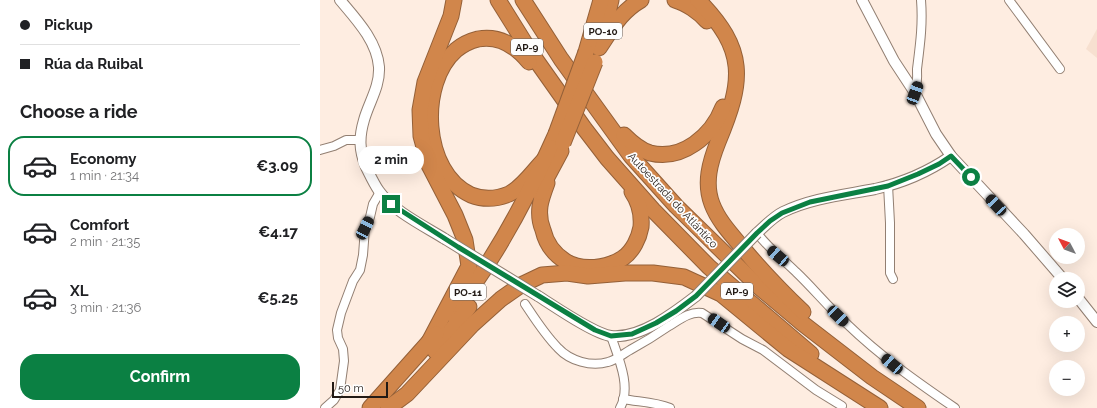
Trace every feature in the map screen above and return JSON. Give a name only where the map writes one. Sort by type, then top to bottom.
[{"type":"highway","points":[[429,342],[469,266],[465,240],[455,215],[429,165],[421,136],[420,110],[425,82],[451,16],[454,0]]},
{"type":"highway","name":"Autoestrada do Atlántico","points":[[498,0],[531,53],[558,92],[607,158],[653,210],[709,267],[811,354],[884,408]]},
{"type":"highway","name":"Autoestrada do Atlántico","points":[[523,0],[561,59],[631,156],[676,206],[759,287],[802,323],[872,378],[918,408]]},
{"type":"highway","points":[[532,0],[561,59],[626,136],[639,148],[649,153],[662,154],[682,151],[694,144],[715,124],[723,109],[728,91],[729,75],[727,60],[712,26],[696,11],[675,0]]},
{"type":"highway","points":[[593,50],[596,0]]},
{"type":"highway","name":"PO-10","points":[[593,50],[601,0]]},
{"type":"highway","name":"PO-10","points":[[593,50],[611,0]]},
{"type":"highway","points":[[593,50],[622,14],[630,6],[641,0]]},
{"type":"highway","points":[[698,0],[720,24],[730,41],[736,62],[737,82],[734,100],[708,172],[709,192],[717,214],[724,226],[786,296],[872,378]]},
{"type":"highway","points":[[544,160],[521,185],[511,193],[500,198],[489,199],[477,197],[465,192],[454,184],[439,160],[434,144],[431,126],[432,99],[435,85],[442,68],[450,56],[461,46],[474,40],[486,37],[500,39],[513,45],[542,78],[558,92]]},
{"type":"highway","name":"PO-11","points":[[384,408],[406,386],[439,347],[473,301],[515,236],[560,143],[593,50]]},
{"type":"highway","points":[[560,143],[540,207],[540,223],[545,239],[554,253],[566,262],[579,267],[595,267],[610,264],[624,257],[634,246],[640,234],[642,221],[640,208],[635,197],[607,158]]},
{"type":"highway","name":"PO-11","points":[[370,408],[429,342],[467,295],[508,228],[544,160],[560,143]]},
{"type":"highway","points":[[388,408],[407,394],[472,324],[501,299],[520,285],[542,275],[567,273],[588,276],[625,273],[653,273],[684,277],[721,294],[788,349],[880,408]]},
{"type":"street","points":[[340,0],[372,43],[377,55],[379,68],[378,82],[364,119],[360,140],[364,162],[380,192],[391,204],[445,239],[595,330],[611,336],[632,334],[663,319],[696,296],[757,233],[770,221],[782,213],[810,202],[888,186],[918,174],[939,164],[951,156]]},
{"type":"street","points":[[862,0],[894,61],[915,93],[936,134],[951,156],[1024,234],[1057,272]]},
{"type":"street","points":[[915,93],[918,84],[917,71],[922,31],[921,0]]},
{"type":"street","points":[[1009,0],[1060,69]]},
{"type":"street","points":[[320,150],[334,146],[346,140],[360,140]]},
{"type":"street","points":[[888,186],[890,273],[893,279]]},
{"type":"street","points":[[325,408],[334,400],[340,390],[344,361],[343,349],[338,338],[337,330],[341,313],[353,281],[360,270],[363,255],[365,228],[370,217],[373,204],[380,192]]},
{"type":"street","points":[[757,233],[769,249],[796,272],[847,324],[892,364],[955,408]]},
{"type":"street","points":[[525,304],[546,334],[558,349],[566,356],[579,361],[594,364],[609,362],[618,358],[687,316],[696,312],[702,313],[742,339],[763,350],[816,390],[842,406]]},
{"type":"street","points":[[1085,307],[1097,322]]},
{"type":"street","points":[[611,336],[623,378],[623,399],[620,408]]},
{"type":"street","points":[[623,399],[670,408]]},
{"type":"shaded area","points":[[1097,29],[1097,58],[1086,49]]},
{"type":"route","points":[[391,204],[538,296],[595,330],[611,336],[632,334],[656,323],[676,311],[696,296],[757,233],[770,221],[782,213],[810,202],[888,186],[939,164],[951,156],[971,177]]}]
